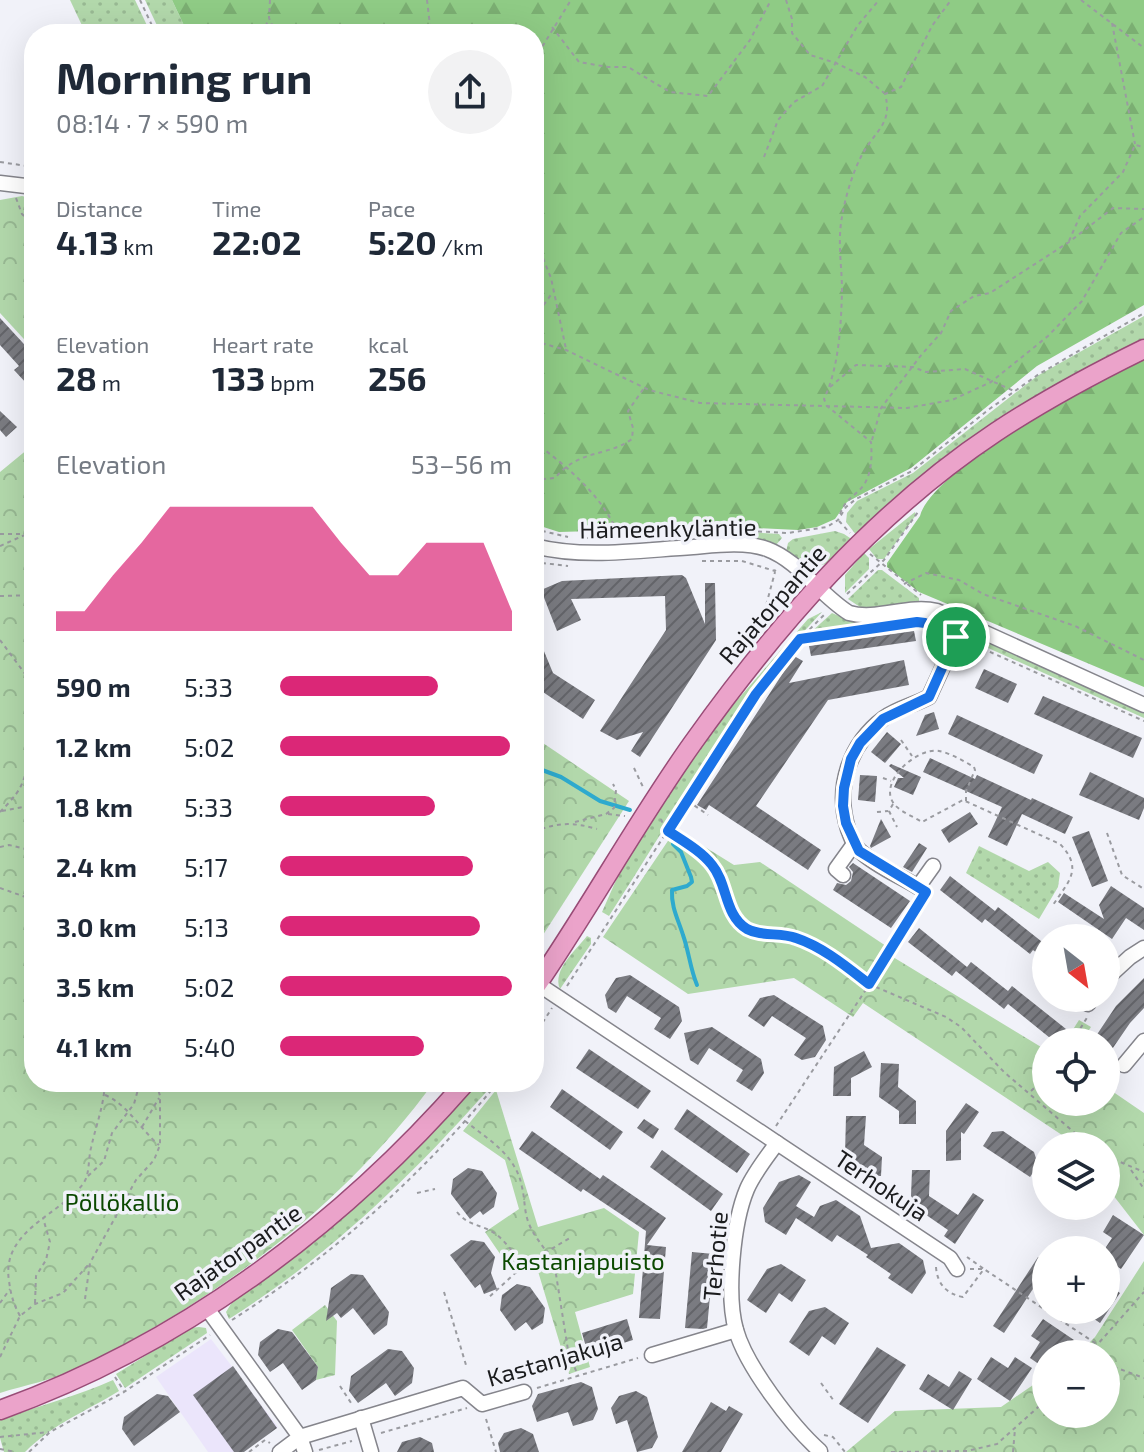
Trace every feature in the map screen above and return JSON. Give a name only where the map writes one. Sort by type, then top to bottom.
[{"type":"main road","name":"Rajatorpantie","points":[[544,975],[690,747],[768,643],[816,587],[896,510],[993,434],[1080,381],[1144,349]]},
{"type":"main road","name":"Rajatorpantie","points":[[0,1410],[143,1345],[206,1307],[331,1218],[415,1138],[457,1092]]},
{"type":"street","points":[[0,183],[24,186]]},
{"type":"street","name":"Hämeenkyläntie","points":[[544,548],[598,553],[712,545],[753,546],[780,554],[816,587],[854,614],[927,609],[960,630],[1144,705]]},
{"type":"street","points":[[933,866],[918,887],[859,851],[843,806],[846,774],[860,743],[883,719],[929,697],[960,630]]},
{"type":"street","points":[[843,875],[836,869],[854,844]]},
{"type":"street","points":[[1120,966],[1144,948]]},
{"type":"street","points":[[544,990],[559,997],[777,1143]]},
{"type":"street","points":[[1124,1065],[1144,1041]]},
{"type":"street","name":"Terhokuja","points":[[777,1143],[950,1258],[957,1269]]},
{"type":"street","name":"Terhotie","points":[[777,1143],[748,1187],[741,1205],[731,1284],[736,1330],[749,1358],[798,1432],[820,1451]]},
{"type":"street","points":[[206,1307],[300,1437],[305,1452]]},
{"type":"street","name":"Kastanjakuja","points":[[652,1355],[736,1330]]},
{"type":"street","name":"Kastanjakuja","points":[[278,1445],[358,1414],[463,1388],[482,1404],[524,1392]]},
{"type":"street","points":[[358,1414],[371,1452]]},
{"type":"path","points":[[140,0],[151,24]]},
{"type":"path","points":[[267,24],[270,0]]},
{"type":"path","points":[[427,0],[430,24]]},
{"type":"path","points":[[544,42],[571,0]]},
{"type":"path","points":[[552,27],[579,62],[628,67],[670,92],[708,96],[750,40],[771,0]]},
{"type":"path","points":[[786,0],[792,19],[792,33],[810,55],[865,77],[885,94],[889,109],[878,135],[864,151],[852,177],[841,223],[842,290],[838,348],[824,399],[827,406],[871,442]]},
{"type":"path","points":[[764,157],[778,120],[794,102],[822,86],[858,25],[879,0]]},
{"type":"path","points":[[885,94],[901,87],[932,26],[951,0]]},
{"type":"path","points":[[1081,0],[1144,48]]},
{"type":"path","points":[[269,18],[272,24]]},
{"type":"path","points":[[1069,242],[1080,216],[1123,172],[1135,145],[1112,23]]},
{"type":"path","points":[[1135,145],[1144,147]]},
{"type":"path","points":[[0,162],[24,166]]},
{"type":"path","points":[[17,201],[24,216]]},
{"type":"path","points":[[838,520],[844,503],[865,484],[873,458],[871,442],[881,408],[941,333],[951,311],[974,296],[990,293],[1069,242],[1113,208],[1144,209]]},
{"type":"path","points":[[544,344],[566,350],[644,388],[700,403],[907,408],[952,400],[991,382],[1048,336],[1082,301],[1121,233],[1144,217]]},
{"type":"path","points":[[544,261],[551,278],[566,350]]},
{"type":"path","points":[[544,304],[554,291]]},
{"type":"path","points":[[581,539],[712,530],[809,532],[838,520],[856,499],[912,471],[1039,374],[1144,313]]},
{"type":"path","points":[[829,387],[856,365],[913,367],[926,372],[965,369],[1015,391]]},
{"type":"path","points":[[544,479],[555,478],[565,465],[632,439],[633,428],[628,411],[644,388]]},
{"type":"path","points":[[544,449],[565,465],[606,510],[619,537]]},
{"type":"path","points":[[878,563],[901,539],[919,511]]},
{"type":"path","points":[[838,520],[854,537]]},
{"type":"path","points":[[544,531],[569,537]]},
{"type":"path","points":[[0,534],[24,534]]},
{"type":"path","points":[[0,546],[24,536]]},
{"type":"path","points":[[867,551],[904,584],[926,573],[959,580],[983,594],[1075,626],[1144,660]]},
{"type":"path","points":[[760,629],[775,571]]},
{"type":"path","points":[[0,596],[24,595]]},
{"type":"path","points":[[925,623],[960,630],[1144,721]]},
{"type":"path","points":[[544,1022],[756,694],[800,639],[873,629]]},
{"type":"path","points":[[0,640],[24,672]]},
{"type":"path","points":[[901,740],[913,757]]},
{"type":"path","points":[[966,801],[974,767],[939,751],[913,757],[893,782],[890,797],[922,822],[963,800],[1060,844],[1073,867],[1072,876],[1053,905]]},
{"type":"path","points":[[883,778],[893,782]]},
{"type":"path","points":[[0,811],[24,784]]},
{"type":"path","points":[[544,828],[606,814],[614,808],[616,790],[613,784]]},
{"type":"path","points":[[687,800],[708,815]]},
{"type":"path","points":[[889,811],[894,803]]},
{"type":"path","points":[[0,811],[24,807]]},
{"type":"path","points":[[877,812],[889,811]]},
{"type":"path","points":[[889,811],[897,827]]},
{"type":"path","points":[[575,822],[597,829]]},
{"type":"path","points":[[668,831],[692,846],[712,865],[721,880],[731,911],[747,928],[798,938],[831,956],[869,984],[954,1022],[1004,1072],[1074,1132]]},
{"type":"path","points":[[1107,833],[1122,875],[1144,889]]},
{"type":"path","points":[[0,847],[9,845],[24,849]]},
{"type":"path","points":[[763,1134],[768,1126],[773,1130],[869,984],[926,892],[918,887]]},
{"type":"path","points":[[0,888],[24,896]]},
{"type":"path","points":[[86,1177],[104,1161],[112,1133],[134,1104],[137,1092]]},
{"type":"path","points":[[0,1357],[20,1316],[35,1304],[63,1293],[90,1263],[136,1180],[154,1160],[160,1145],[159,1092]]},
{"type":"path","points":[[20,1316],[10,1299],[8,1261],[21,1237],[43,1217],[72,1198],[86,1177],[105,1095],[128,1111],[160,1145]]},
{"type":"path","points":[[141,1128],[160,1096]]},
{"type":"path","points":[[465,1121],[501,1148],[512,1161],[522,1185],[529,1224],[549,1253],[555,1268],[568,1350],[578,1376]]},
{"type":"path","points":[[1120,1162],[1144,1172]]},
{"type":"path","points":[[1130,1167],[1144,1189]]},
{"type":"path","points":[[417,1193],[435,1189]]},
{"type":"path","points":[[457,1212],[469,1225],[486,1228],[497,1235],[523,1266]]},
{"type":"path","points":[[35,1304],[36,1276],[46,1260],[50,1242],[43,1217]]},
{"type":"path","points":[[487,1299],[523,1266],[570,1238]]},
{"type":"path","points":[[85,1299],[90,1263]]},
{"type":"path","points":[[957,1269],[984,1269],[1090,1340]]},
{"type":"path","points":[[0,1303],[10,1289]]},
{"type":"path","points":[[444,1292],[466,1365]]},
{"type":"path","points":[[1102,1340],[1144,1292]]},
{"type":"path","name":"Kastanjakuja","points":[[524,1392],[652,1355]]},
{"type":"path","points":[[1120,1369],[1144,1378]]},
{"type":"path","points":[[115,1377],[124,1392]]},
{"type":"path","points":[[821,1383],[834,1401]]},
{"type":"path","points":[[340,1386],[358,1414]]},
{"type":"path","points":[[312,1452],[482,1404],[496,1452]]},
{"type":"path","points":[[891,1452],[967,1451],[997,1444],[1032,1413]]},
{"type":"path","points":[[1013,1452],[1015,1429]]},
{"type":"path","points":[[0,1437],[50,1432]]},
{"type":"path","points":[[820,1434],[833,1437],[845,1452]]},
{"type":"path","points":[[249,1452],[265,1440],[278,1445]]},
{"type":"path","points":[[997,1444],[1002,1452]]},
{"type":"path","points":[[0,1449],[15,1452]]},
{"type":"shaded area","points":[[211,1339],[278,1427],[242,1452],[208,1452],[156,1377]]},
{"type":"green space","points":[[70,0],[135,0],[146,24],[81,24]]},
{"type":"green space","points":[[145,0],[172,0],[183,24],[156,24]]},
{"type":"green space","points":[[172,0],[1144,0],[1144,305],[1037,366],[911,468],[847,502],[835,519],[817,527],[798,530],[732,527],[559,532],[544,527],[544,24],[183,24]]},
{"type":"green space","points":[[24,196],[24,339],[0,313],[0,200]]},
{"type":"green space","points":[[1144,316],[1144,340],[1105,359],[857,536],[846,522],[847,513],[857,501],[913,473],[1037,376]]},
{"type":"green space","points":[[1144,357],[1144,687],[919,592],[887,567],[931,497],[953,475],[984,451],[1056,405]]},
{"type":"green space","name":"Pöllökallio","points":[[24,452],[24,1092],[426,1092],[359,1170],[317,1210],[226,1282],[127,1343],[76,1369],[0,1393],[0,472]]},
{"type":"green space","points":[[915,512],[916,515],[884,559],[877,559],[869,549]]},
{"type":"green space","points":[[732,531],[779,534],[782,538],[776,545]]},
{"type":"green space","points":[[835,531],[853,540],[822,565],[807,564],[786,552],[788,543],[793,539]]},
{"type":"green space","points":[[864,553],[869,558],[869,569],[845,593],[845,575]]},
{"type":"green space","points":[[878,570],[882,570],[919,601],[863,609],[848,599]]},
{"type":"green space","points":[[822,612],[762,682],[735,720],[609,916],[602,912],[621,869],[712,729],[808,619]]},
{"type":"green space","points":[[832,613],[860,620],[917,616],[946,622],[943,627],[919,619],[810,633]]},
{"type":"green space","points":[[989,641],[1144,711],[1144,718],[986,647]]},
{"type":"green space","points":[[544,744],[629,801],[544,933]]},
{"type":"green space","points":[[676,829],[734,865],[760,862],[889,948],[915,901],[925,908],[893,957],[1032,1041],[1032,1115],[863,1003],[853,1017],[794,978],[688,994],[603,937]]},
{"type":"green space","points":[[979,846],[1029,871],[1048,862],[1060,873],[1058,887],[1039,919],[966,873]]},
{"type":"green space","points":[[587,936],[591,938],[591,944],[560,989],[558,982],[562,968]]},
{"type":"green space","points":[[1079,1020],[1091,1027],[1090,1028],[1074,1028]]},
{"type":"green space","points":[[467,1092],[486,1092],[434,1149],[371,1210],[303,1267],[229,1319],[226,1312],[234,1299],[332,1226],[392,1172]]},
{"type":"green space","name":"Kastanjapuisto","points":[[497,1092],[538,1227],[604,1208],[639,1232],[633,1294],[575,1312],[590,1367],[569,1374],[534,1258],[511,1270],[485,1232],[519,1209],[505,1160],[463,1131]]},
{"type":"green space","points":[[1120,1097],[1144,1113],[1144,1235],[1120,1204],[1120,1132],[1057,1132],[1033,1116],[1120,1116]]},
{"type":"green space","points":[[1144,1261],[1144,1452],[846,1452],[895,1411],[1001,1407],[1032,1386],[1032,1428],[1120,1428],[1120,1340],[1092,1340],[1103,1324],[1120,1324],[1120,1298]]},
{"type":"green space","points":[[325,1305],[337,1321],[335,1375],[316,1380],[318,1367],[292,1330]]},
{"type":"green space","points":[[190,1328],[206,1328],[207,1333],[125,1388],[116,1374]]},
{"type":"green space","points":[[113,1380],[119,1391],[59,1425],[25,1452],[4,1452],[0,1420]]},
{"type":"building","points":[[0,318],[24,344],[24,381],[14,370],[19,366],[0,345]]},
{"type":"building","points":[[0,411],[17,427],[6,437],[0,430]]},
{"type":"building","points":[[682,575],[705,624],[705,583],[715,583],[716,640],[640,757],[631,751],[643,732],[617,740],[600,731],[666,630],[665,596],[571,599],[581,620],[557,631],[544,598],[544,589],[562,581]]},
{"type":"building","points":[[914,631],[916,641],[811,656],[809,646]]},
{"type":"building","points":[[544,651],[553,673],[595,700],[583,719],[544,693]]},
{"type":"building","points":[[794,656],[803,661],[789,683],[904,660],[909,685],[828,700],[756,806],[821,850],[808,870],[709,805],[706,810],[697,805]]},
{"type":"building","points":[[984,669],[1017,684],[1008,703],[975,688]]},
{"type":"building","points":[[1043,696],[1142,738],[1133,758],[1034,714]]},
{"type":"building","points":[[934,712],[939,729],[916,736],[925,715]]},
{"type":"building","points":[[957,715],[1043,755],[1034,774],[948,734]]},
{"type":"building","points":[[887,732],[901,744],[885,763],[871,752]]},
{"type":"building","points":[[930,758],[1073,817],[1065,834],[1022,814],[1007,846],[988,837],[1002,807],[923,772]]},
{"type":"building","points":[[891,764],[921,777],[913,795],[894,787],[898,778],[904,778],[889,766]]},
{"type":"building","points":[[1090,772],[1144,798],[1139,820],[1079,795]]},
{"type":"building","points":[[860,775],[877,776],[875,802],[858,800]]},
{"type":"building","points":[[970,812],[978,824],[949,843],[941,830]]},
{"type":"building","points":[[881,819],[891,837],[871,848],[870,846]]},
{"type":"building","points":[[1089,831],[1108,881],[1092,887],[1072,837]]},
{"type":"building","points":[[919,843],[927,848],[912,872],[903,867]]},
{"type":"building","points":[[853,863],[910,901],[891,928],[833,890],[837,883],[846,885],[851,881],[853,872],[849,867]]},
{"type":"building","points":[[950,876],[995,911],[998,907],[1032,934],[1032,951],[1030,954],[985,919],[982,923],[940,890]]},
{"type":"building","points":[[1111,886],[1144,908],[1144,930],[1126,918],[1120,927],[1120,924],[1090,924],[1058,902],[1064,893],[1104,919],[1099,905]]},
{"type":"building","points":[[919,928],[967,967],[971,962],[1008,991],[1012,986],[1032,1002],[1032,1012],[1045,1012],[1065,1028],[1038,1028],[1008,1004],[1004,1009],[956,971],[952,976],[908,942]]},
{"type":"building","points":[[630,975],[679,1007],[682,1021],[670,1039],[654,1029],[661,1018],[627,996],[616,1013],[608,1008],[605,995],[616,978]]},
{"type":"building","points":[[1144,978],[1144,1008],[1120,1038],[1120,1028],[1101,1028],[1112,1012],[1120,1012],[1120,1002]]},
{"type":"building","points":[[774,995],[823,1026],[826,1040],[815,1057],[802,1060],[794,1055],[806,1038],[772,1016],[764,1027],[748,1016],[760,998]]},
{"type":"building","points":[[712,1027],[761,1059],[764,1073],[752,1091],[736,1081],[743,1070],[709,1048],[698,1065],[690,1060],[684,1033]]},
{"type":"building","points":[[589,1049],[651,1091],[638,1109],[576,1068]]},
{"type":"building","points":[[864,1051],[872,1067],[851,1078],[851,1096],[833,1096],[834,1067]]},
{"type":"building","points":[[881,1063],[899,1064],[898,1087],[916,1101],[916,1124],[899,1124],[899,1111],[879,1097]]},
{"type":"building","points":[[562,1089],[623,1132],[610,1150],[550,1107]]},
{"type":"building","points":[[966,1103],[979,1112],[964,1134],[961,1132],[961,1160],[946,1161],[946,1131]]},
{"type":"building","points":[[687,1109],[750,1154],[737,1173],[674,1129]]},
{"type":"building","points":[[846,1116],[866,1116],[864,1145],[882,1157],[881,1176],[866,1176],[865,1168],[845,1154]]},
{"type":"building","points":[[644,1119],[659,1129],[653,1139],[637,1128]]},
{"type":"building","points":[[532,1131],[600,1179],[603,1175],[666,1218],[647,1245],[666,1247],[660,1319],[639,1318],[646,1231],[583,1189],[581,1192],[519,1149]]},
{"type":"building","points":[[1003,1131],[1032,1151],[1030,1177],[983,1146],[992,1132]]},
{"type":"building","points":[[662,1150],[723,1194],[711,1211],[650,1167]]},
{"type":"building","points":[[468,1168],[482,1171],[497,1193],[494,1207],[483,1215],[480,1211],[470,1219],[451,1194],[453,1179]]},
{"type":"building","points":[[912,1170],[930,1170],[929,1196],[958,1215],[973,1193],[984,1200],[955,1244],[944,1236],[948,1230],[919,1210],[911,1196]]},
{"type":"building","points":[[799,1175],[811,1182],[796,1206],[814,1217],[820,1206],[836,1200],[860,1216],[871,1248],[899,1243],[923,1260],[926,1273],[912,1294],[888,1278],[891,1274],[866,1257],[868,1255],[837,1235],[832,1242],[796,1218],[786,1235],[765,1222],[763,1208],[779,1182]]},
{"type":"building","points":[[1110,1220],[1120,1220],[1144,1235],[1121,1269],[1120,1236],[1109,1236],[1103,1232]]},
{"type":"building","points":[[471,1240],[484,1242],[495,1257],[491,1273],[497,1289],[484,1294],[480,1284],[475,1288],[450,1255]]},
{"type":"building","points":[[692,1252],[714,1254],[707,1328],[703,1329],[685,1328]]},
{"type":"building","points":[[781,1264],[806,1280],[792,1302],[779,1293],[766,1313],[747,1300],[767,1269]]},
{"type":"building","points":[[1032,1266],[1032,1290],[1004,1333],[993,1326]]},
{"type":"building","points":[[351,1274],[363,1275],[389,1312],[387,1325],[374,1335],[353,1308],[341,1318],[337,1313],[326,1321],[331,1288]]},
{"type":"building","points":[[517,1284],[530,1287],[545,1308],[543,1323],[532,1330],[526,1322],[515,1331],[500,1310],[502,1295]]},
{"type":"building","points":[[825,1307],[849,1323],[835,1345],[822,1336],[809,1356],[789,1342],[809,1311]]},
{"type":"building","points":[[627,1319],[633,1340],[588,1354],[582,1333]]},
{"type":"building","points":[[1039,1324],[1050,1324],[1074,1340],[1037,1340],[1031,1336]]},
{"type":"building","points":[[278,1329],[292,1332],[318,1367],[316,1380],[302,1390],[283,1363],[270,1372],[258,1355],[260,1342]]},
{"type":"building","points":[[877,1347],[906,1365],[868,1423],[839,1404]]},
{"type":"building","points":[[388,1349],[402,1351],[414,1368],[412,1383],[395,1396],[386,1383],[358,1403],[349,1391],[351,1376]]},
{"type":"building","points":[[991,1357],[1008,1368],[1015,1357],[1032,1368],[1010,1401],[977,1379]]},
{"type":"building","points":[[233,1366],[277,1428],[244,1452],[234,1452],[193,1395]]},
{"type":"building","points":[[959,1371],[972,1379],[953,1410],[919,1389],[928,1374],[949,1387]]},
{"type":"building","points":[[581,1382],[592,1387],[598,1409],[593,1420],[573,1426],[568,1412],[537,1422],[532,1406],[538,1394]]},
{"type":"building","points":[[636,1391],[647,1397],[658,1437],[652,1448],[637,1452],[627,1420],[616,1424],[611,1408],[619,1396]]},
{"type":"building","points":[[157,1394],[168,1396],[180,1412],[134,1446],[122,1429],[124,1417]]},
{"type":"building","points":[[711,1402],[726,1411],[729,1406],[743,1414],[721,1452],[682,1452]]},
{"type":"building","points":[[521,1428],[533,1434],[539,1452],[500,1452],[498,1443],[504,1433]]},
{"type":"building","points":[[420,1437],[432,1443],[434,1452],[397,1452],[402,1442]]},
{"type":"waterway","points":[[544,771],[561,777],[600,801],[630,810]]},
{"type":"waterway","points":[[673,844],[681,852],[692,882],[672,890],[672,896],[697,985]]},
{"type":"route","points":[[917,622],[956,637],[929,697],[894,712],[877,724],[860,743],[846,774],[843,806],[854,844],[859,851],[926,892],[869,984],[831,956],[798,938],[747,928],[731,911],[721,880],[712,865],[692,846],[668,831],[756,694],[800,639],[917,622]]}]
